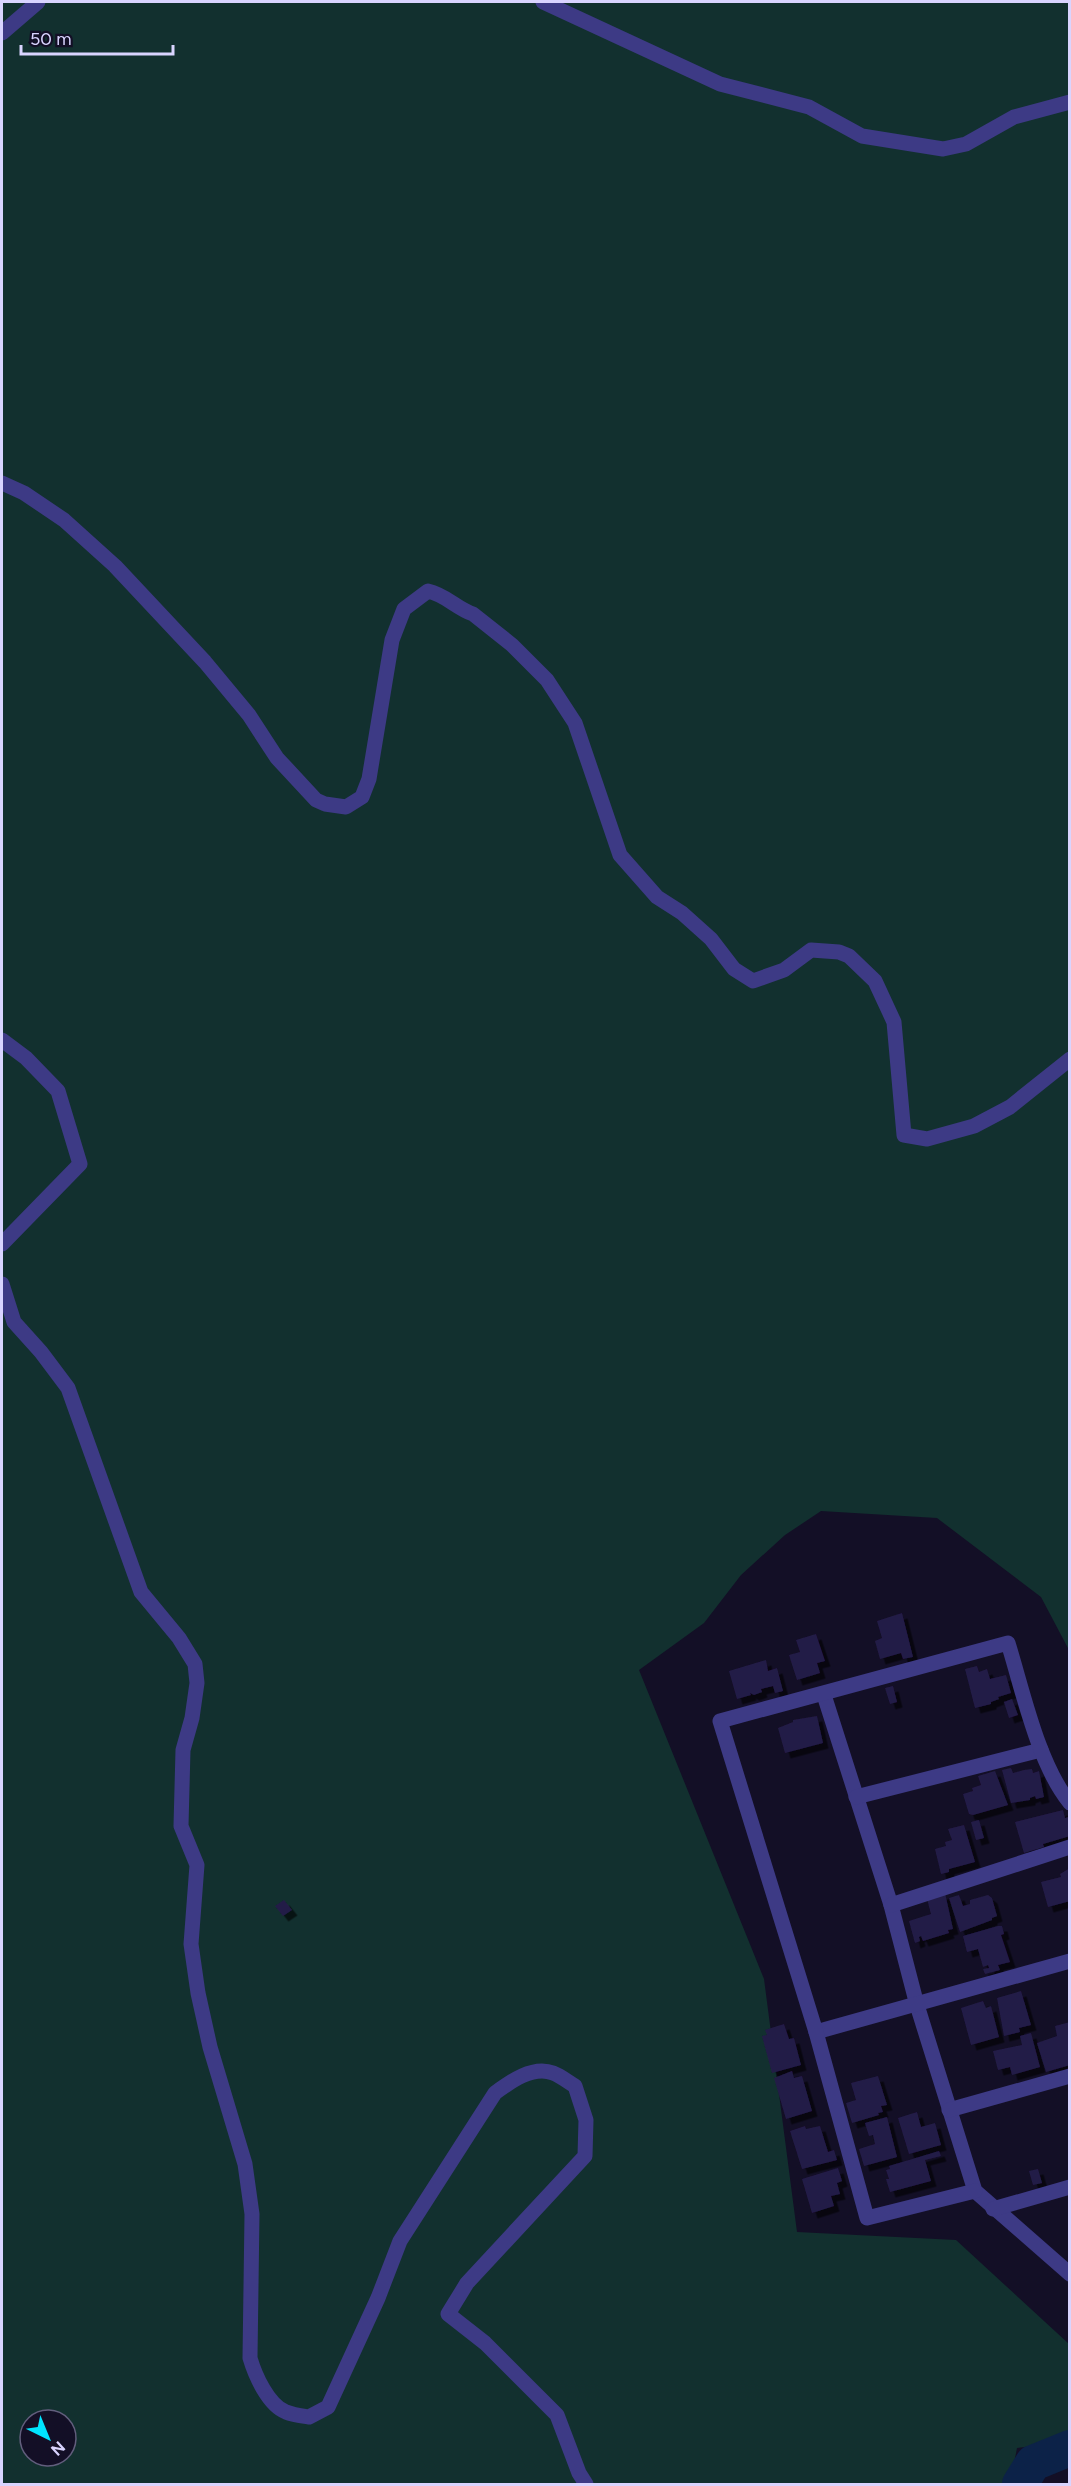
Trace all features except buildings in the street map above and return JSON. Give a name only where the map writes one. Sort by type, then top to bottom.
[{"type":"street","points":[[2,33],[38,2]]},
{"type":"street","points":[[543,2],[720,84],[809,107],[862,136],[943,149],[966,144],[1014,117],[1070,102]]},
{"type":"street","points":[[2,483],[24,493],[64,520],[115,566],[206,662],[249,715],[277,758],[316,800],[325,804],[346,807],[362,797],[369,779],[392,640],[404,609],[428,591],[442,594],[465,611],[473,614],[512,645],[547,680],[575,723],[620,855],[657,897],[682,913],[711,939],[734,969],[753,981],[784,970],[812,950],[821,950],[840,952],[849,956],[874,981],[894,1022],[904,1135],[927,1139],[974,1126],[1010,1107],[1070,1059]]},
{"type":"street","points":[[2,1040],[26,1058],[58,1091],[80,1164],[2,1244]]},
{"type":"street","points":[[2,1284],[14,1322],[41,1352],[68,1388],[141,1592],[172,1629],[195,1664],[197,1683],[192,1718],[183,1750],[181,1826],[196,1865],[191,1944],[198,1993],[210,2047],[245,2164],[252,2214],[250,2358],[255,2376],[265,2392],[283,2411],[309,2417],[328,2407],[378,2298],[400,2241],[495,2093],[518,2077],[532,2073],[552,2072],[575,2086],[586,2120],[585,2156],[467,2283],[448,2314],[485,2343],[558,2415],[579,2473],[586,2484]]},
{"type":"street","points":[[975,2191],[867,2218],[816,2032],[720,1721],[824,1695],[1008,1643],[1041,1750],[1062,1795],[1070,1803]]},
{"type":"street","points":[[824,1695],[891,1905],[917,2006],[975,2191],[1070,2274]]},
{"type":"street","points":[[856,1797],[1041,1750]]},
{"type":"street","points":[[891,1905],[1070,1847]]},
{"type":"street","points":[[816,2032],[917,2006],[1070,1961]]},
{"type":"street","points":[[949,2110],[1070,2076]]},
{"type":"street","points":[[993,2209],[1070,2187]]},
{"type":"green space","points":[[2,2],[1069,2],[1069,1650],[1041,1597],[937,1518],[821,1511],[785,1535],[741,1575],[704,1623],[639,1670],[764,1979],[797,2232],[956,2240],[1069,2344],[1069,2441],[1017,2448],[1010,2484],[2,2484]]},
{"type":"waterway","points":[[1020,2484],[1033,2463],[1070,2448]]}]
